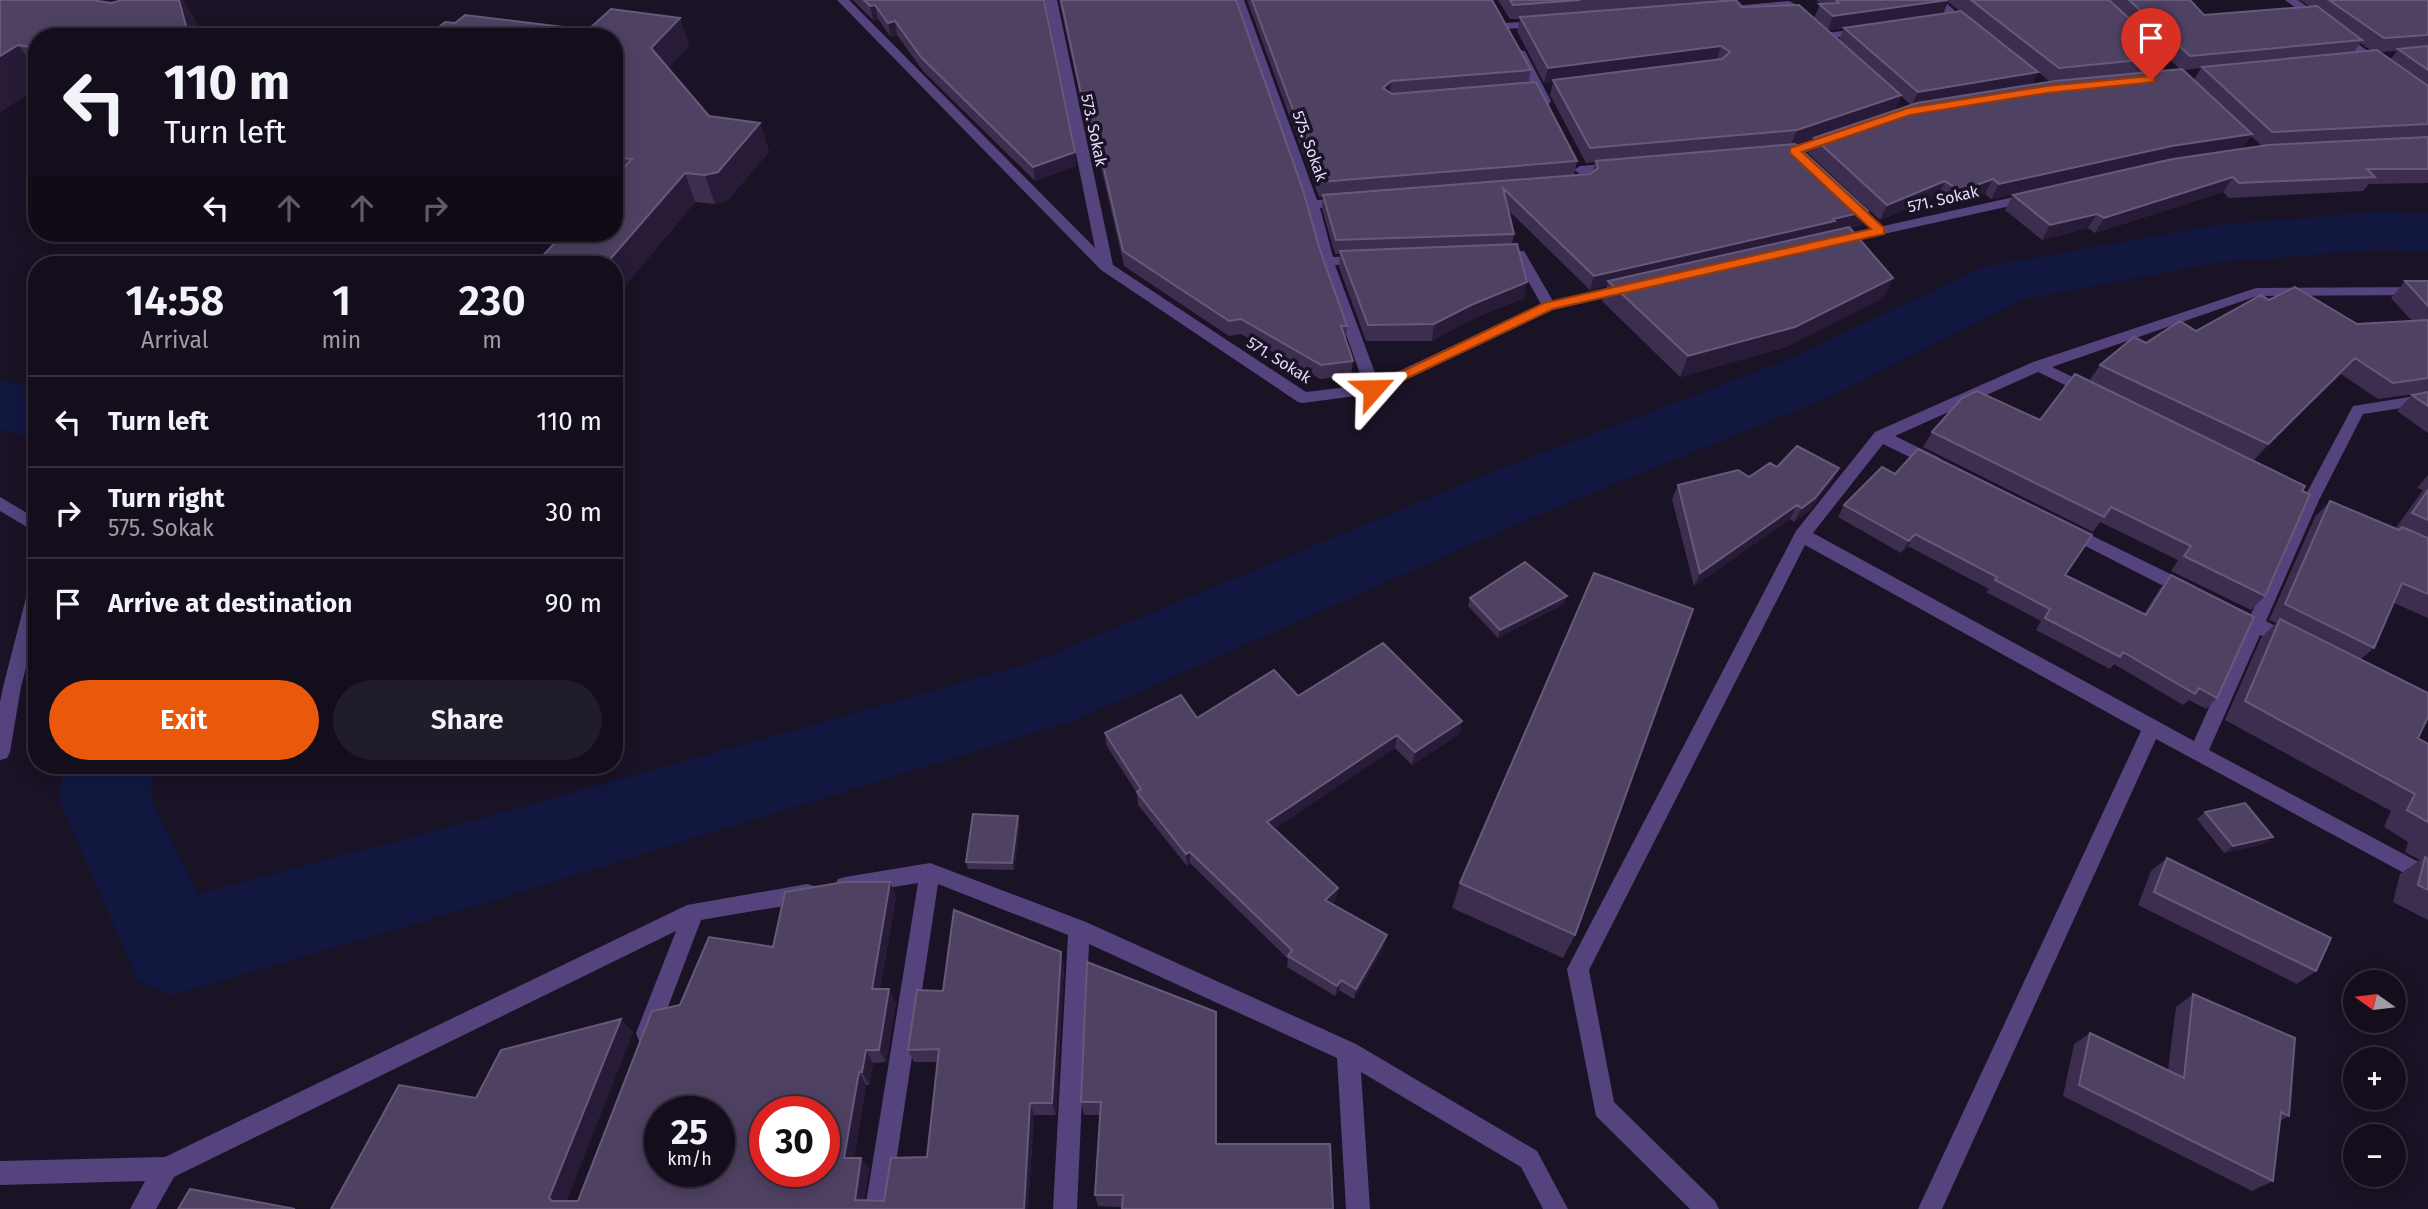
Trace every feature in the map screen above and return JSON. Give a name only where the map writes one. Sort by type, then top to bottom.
[{"type":"street","name":"571. Sokak","points":[[843,0],[1106,267],[1303,398],[1373,389],[1549,306],[1641,285]]},
{"type":"street","name":"573. Sokak","points":[[1051,0],[1106,267]]},
{"type":"street","name":"575. Sokak","points":[[1238,0],[1312,204],[1353,201]]},
{"type":"street","points":[[1936,0],[1949,19],[1976,34]]},
{"type":"street","points":[[2291,0],[2390,72]]},
{"type":"street","points":[[1721,9],[1790,5]]},
{"type":"street","points":[[1551,113],[1504,22],[1560,22]]},
{"type":"street","points":[[1837,46],[1822,32],[1878,29]]},
{"type":"street","points":[[2357,60],[2394,56]]},
{"type":"street","points":[[1768,153],[1799,155],[1845,133]]},
{"type":"street","points":[[1578,173],[1634,165]]},
{"type":"street","name":"571. Sokak","points":[[1813,246],[1875,227],[2042,194]]},
{"type":"street","points":[[1312,204],[1328,261],[1373,389]]},
{"type":"street","points":[[1478,256],[1519,254],[1549,306]]},
{"type":"street","points":[[1328,261],[1382,259]]},
{"type":"street","points":[[1707,1209],[1604,1108],[1578,970],[1802,535],[1881,436],[2038,366],[2256,292],[2428,291]]},
{"type":"street","points":[[2038,366],[2100,396]]},
{"type":"street","points":[[2198,754],[2311,499],[2358,410],[2428,399]]},
{"type":"street","points":[[1881,436],[1956,473]]},
{"type":"street","points":[[0,503],[28,521]]},
{"type":"street","points":[[2055,524],[2304,649]]},
{"type":"street","points":[[1802,535],[2198,754],[2428,877]]},
{"type":"street","points":[[0,752],[12,687],[28,625]]},
{"type":"street","points":[[1930,1209],[2152,728]]},
{"type":"street","points":[[877,1209],[930,872]]},
{"type":"street","points":[[0,1173],[166,1169],[694,912],[930,872],[1079,929],[1348,1052],[1529,1159],[1556,1209]]},
{"type":"street","points":[[639,1054],[694,912]]},
{"type":"street","points":[[1065,1209],[1079,929]]},
{"type":"street","points":[[1348,1052],[1358,1209]]},
{"type":"street","points":[[1529,1159],[1542,1209]]},
{"type":"street","points":[[142,1209],[166,1169]]},
{"type":"building","points":[[0,0],[92,0],[111,3],[123,0],[179,0],[187,28],[28,28],[28,47],[18,45],[0,56]]},
{"type":"building","points":[[864,0],[1044,0],[1075,152],[1033,167],[921,57],[895,21],[888,23],[875,5],[870,6]]},
{"type":"building","points":[[1061,0],[1236,0],[1303,190],[1319,247],[1347,326],[1341,326],[1353,361],[1321,365],[1241,319],[1229,321],[1123,251],[1098,143],[1092,145]]},
{"type":"building","points":[[1252,0],[1492,0],[1531,70],[1391,81],[1383,88],[1392,94],[1536,82],[1577,161],[1320,182]]},
{"type":"building","points":[[1510,0],[1580,0],[1513,5]]},
{"type":"building","points":[[1736,0],[1742,7],[1799,5],[1901,95],[1797,130],[1590,148],[1553,80],[1722,59],[1730,52],[1721,46],[1548,68],[1520,17]]},
{"type":"building","points":[[1836,0],[1948,0],[1833,16],[1819,4],[1839,3]]},
{"type":"building","points":[[1971,0],[2109,0],[2171,57],[2059,68]]},
{"type":"building","points":[[2129,0],[2190,0],[2204,15],[2317,6],[2362,40],[2190,56]]},
{"type":"building","points":[[2329,0],[2428,0],[2428,35],[2384,38]]},
{"type":"building","points":[[611,9],[680,18],[651,48],[709,116],[760,123],[718,172],[705,175],[685,173],[613,256],[542,256],[556,242],[623,242],[623,168],[632,159],[623,158],[623,28],[590,28]]},
{"type":"building","points":[[1961,11],[2038,72],[1918,92],[1844,28]]},
{"type":"building","points":[[465,15],[572,28],[438,28],[445,22],[455,23]]},
{"type":"building","points":[[2428,46],[2428,70],[2398,49]]},
{"type":"building","points":[[2377,50],[2428,86],[2428,124],[2272,132],[2202,67]]},
{"type":"building","points":[[2182,69],[2252,134],[2172,146],[1999,184],[1993,179],[1960,191],[1945,181],[1887,205],[1814,138],[1917,103],[2055,81]]},
{"type":"building","points":[[2428,137],[2428,169],[2367,169],[2375,177],[2239,183],[2233,177],[2104,218],[2097,214],[2050,225],[2013,195],[2173,159],[2268,145]]},
{"type":"building","points":[[1795,144],[1868,211],[1833,219],[1835,221],[1594,276],[1503,188],[1514,234],[1336,240],[1323,195],[1590,174],[1598,168],[1596,161]]},
{"type":"building","points":[[1849,227],[1893,278],[1795,327],[1688,356],[1608,281]]},
{"type":"building","points":[[1517,244],[1527,282],[1434,324],[1368,325],[1340,251]]},
{"type":"building","points":[[2405,281],[2428,281],[2428,306]]},
{"type":"building","points":[[2295,287],[2357,324],[2428,320],[2428,378],[2393,383],[2355,358],[2268,444],[2100,365],[2134,337],[2146,343],[2180,321],[2196,331],[2261,295],[2269,300]]},
{"type":"building","points":[[2075,374],[2305,486],[2302,491],[2310,494],[2265,596],[2184,556],[2191,546],[2111,507],[2104,517],[1932,432],[1962,398],[1977,391],[2040,420]]},
{"type":"building","points":[[2428,392],[2428,406],[2412,395]]},
{"type":"building","points":[[1797,446],[1839,468],[1815,498],[1802,508],[1797,505],[1700,573],[1678,485],[1738,470],[1749,477],[1770,463],[1777,467]]},
{"type":"building","points":[[1918,449],[2092,535],[2065,575],[2146,615],[2171,575],[2254,617],[2217,698],[2199,688],[2195,694],[2123,652],[2120,657],[2045,618],[2050,609],[1995,580],[1997,577],[1915,534],[1909,541],[1844,505],[1882,467],[1895,474]]},
{"type":"building","points":[[2428,490],[2428,520],[2412,513]]},
{"type":"building","points":[[2330,501],[2399,530],[2402,527],[2428,538],[2428,594],[2402,583],[2374,648],[2285,604]]},
{"type":"building","points":[[1525,562],[1567,596],[1500,630],[1470,598]]},
{"type":"building","points":[[1594,573],[1693,609],[1575,935],[1460,883]]},
{"type":"building","points":[[2280,619],[2428,693],[2428,717],[2418,738],[2428,744],[2428,822],[2407,810],[2415,794],[2245,701]]},
{"type":"building","points":[[1383,643],[1462,721],[1415,752],[1397,735],[1267,822],[1338,888],[1325,900],[1387,935],[1356,989],[1341,980],[1337,986],[1288,956],[1292,950],[1190,852],[1186,854],[1137,792],[1141,789],[1105,733],[1181,695],[1197,718],[1274,670],[1298,696]]},
{"type":"building","points":[[2245,803],[2273,837],[2233,846],[2205,812]]},
{"type":"building","points":[[973,814],[1018,816],[1012,863],[966,862]]},
{"type":"building","points":[[2425,857],[2428,859],[2428,890],[2418,885]]},
{"type":"building","points":[[2167,858],[2331,938],[2316,971],[2154,892]]},
{"type":"building","points":[[844,882],[890,882],[872,989],[889,989],[879,1050],[866,1050],[862,1072],[859,1072],[844,1158],[861,1158],[855,1200],[884,1201],[891,1158],[927,1157],[939,1049],[908,1050],[917,990],[943,991],[954,910],[1061,952],[1052,1103],[1030,1103],[1024,1209],[331,1209],[399,1085],[476,1098],[501,1050],[621,1019],[549,1198],[552,1201],[578,1201],[652,1011],[680,1005],[709,937],[773,947],[785,892]]},
{"type":"building","points":[[1087,962],[1216,1012],[1216,1144],[1330,1144],[1333,1209],[1122,1209],[1123,1195],[1095,1195],[1101,1102],[1081,1102]]},
{"type":"building","points":[[2193,994],[2295,1038],[2289,1116],[2281,1112],[2273,1181],[2079,1085],[2090,1033],[2184,1078]]},
{"type":"building","points":[[190,1189],[295,1209],[178,1209]]},
{"type":"waterway","points":[[108,774],[105,800],[173,948],[475,863],[1045,695],[1504,498],[1807,379],[2006,282],[2216,244],[2373,231],[2428,232]]},
{"type":"waterway","points":[[0,405],[28,411]]},
{"type":"route","points":[[1373,389],[1549,306],[1880,231],[1794,151],[1908,112],[2047,89],[2151,80]]}]
